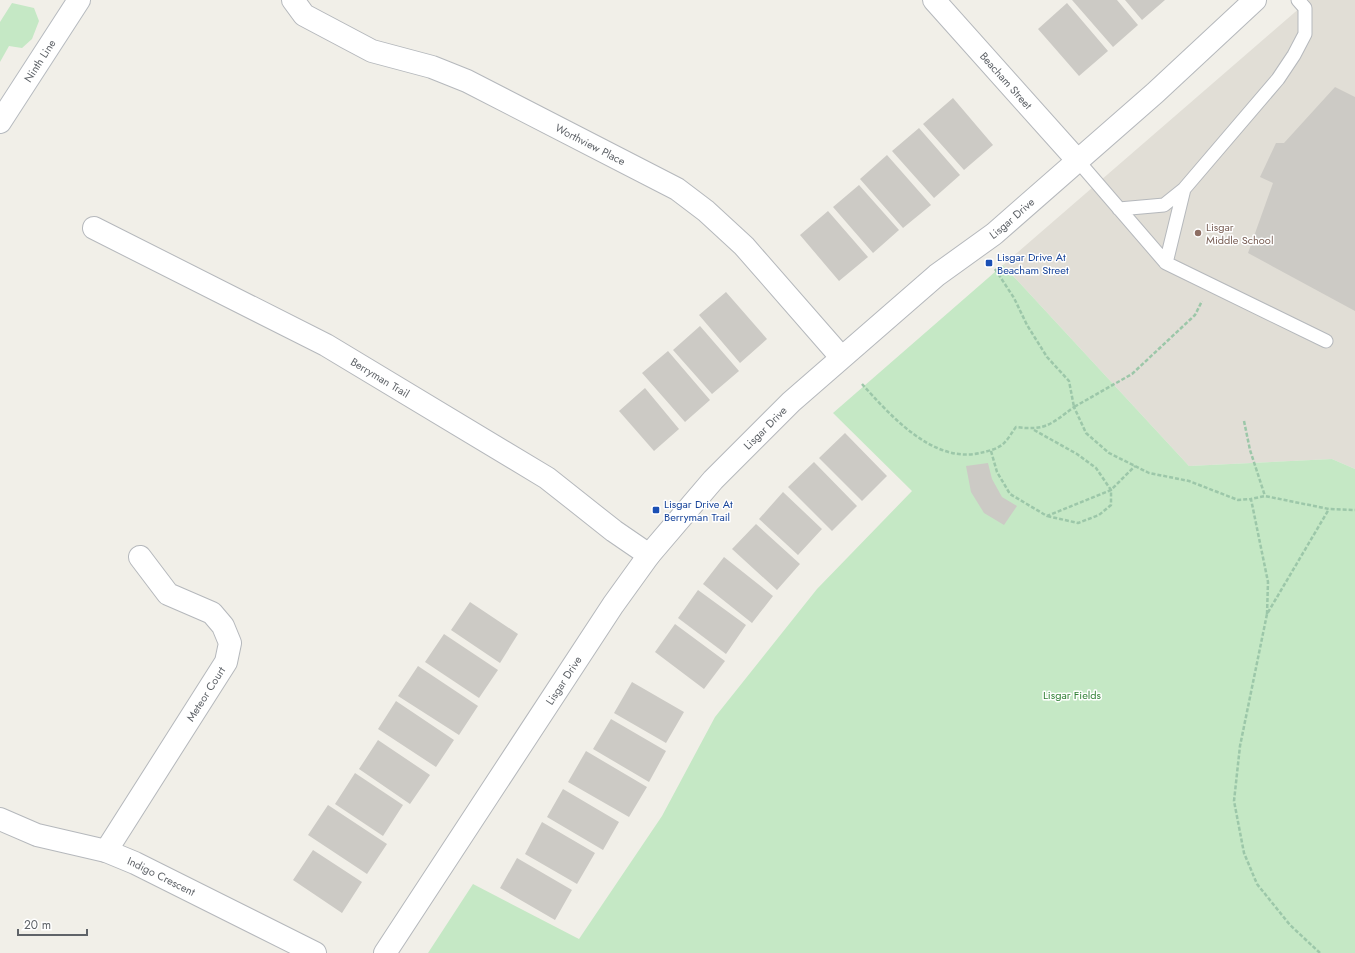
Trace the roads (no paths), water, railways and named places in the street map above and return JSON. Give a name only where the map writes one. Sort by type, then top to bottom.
[{"type":"street","name":"Worthview Place","points":[[293,0],[304,15],[372,51],[432,67],[466,81],[677,189],[706,211],[744,246],[840,358]]},
{"type":"street","name":"Beacham Street","points":[[934,0],[1078,161]]},
{"type":"street","name":"Lisgar Drive","points":[[386,953],[555,693],[649,555],[737,455],[791,402],[840,358],[937,275],[994,234],[1155,93],[1255,0]]},
{"type":"street","name":"Ninth Line","points":[[0,122],[74,1]]},
{"type":"street","name":"Berryman Trail","points":[[94,228],[326,345],[547,478],[614,531],[649,555]]},
{"type":"street","name":"Meteor Court","points":[[106,851],[226,662],[230,643],[223,626],[212,613],[168,594],[140,557]]},
{"type":"street","name":"Indigo Crescent","points":[[0,819],[37,835],[106,851],[142,866],[315,953]]},
{"type":"lane","points":[[1119,209],[1164,205],[1184,189],[1278,79],[1294,55],[1305,34],[1305,8],[1298,0]]},
{"type":"lane","points":[[1078,161],[1166,263],[1326,341]]},
{"type":"lane","points":[[1166,263],[1184,189]]},
{"type":"place","name":"Lisgar Middle School","points":[[1198,233]]},
{"type":"place","name":"Lisgar Drive At Beacham Street","points":[[989,263]]},
{"type":"place","name":"Lisgar Drive At Berryman Trail","points":[[656,510]]},
{"type":"park label","name":"Lisgar Fields","points":[[1072,695]]}]
